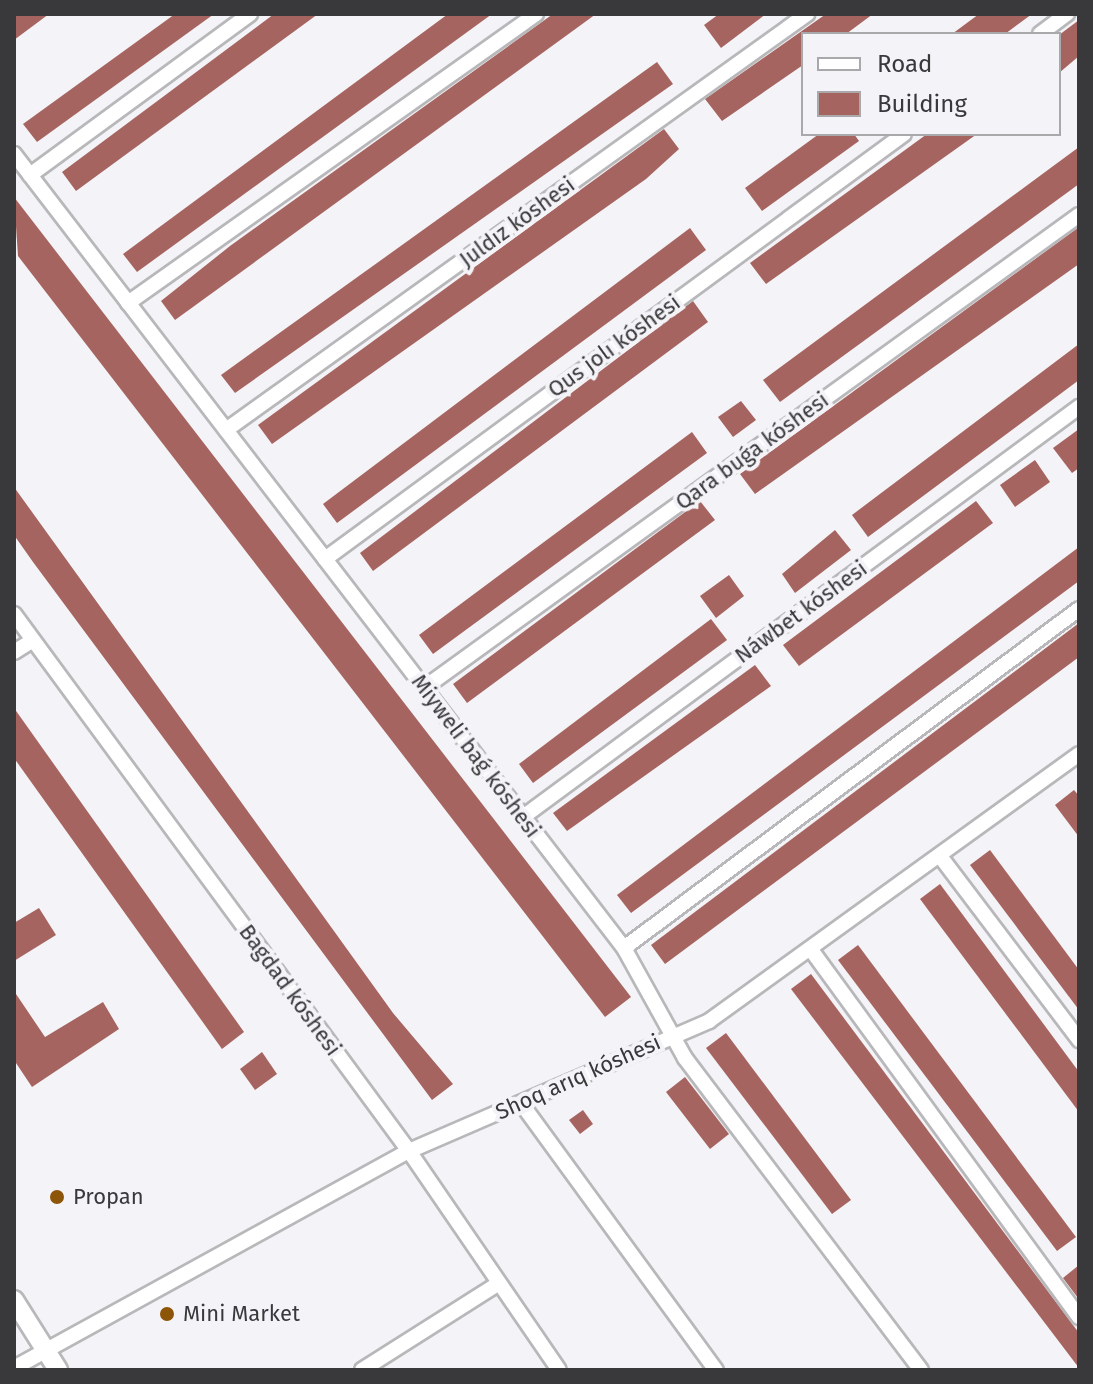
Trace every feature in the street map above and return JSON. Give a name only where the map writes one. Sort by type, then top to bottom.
[{"type":"main road","points":[[14,1300],[58,1370]]},
{"type":"street","points":[[30,175],[250,14]]},
{"type":"street","points":[[128,303],[536,14]]},
{"type":"street","name":"Juldız kóshesi","points":[[226,430],[807,14]]},
{"type":"street","points":[[1043,32],[1067,14]]},
{"type":"street","name":"Qus jolı kóshesi","points":[[325,559],[901,136]]},
{"type":"street","name":"Miyweli baǵ kóshesi","points":[[14,154],[624,948],[671,1035],[921,1370]]},
{"type":"street","name":"Qara buǵa kóshesi","points":[[424,688],[1079,215]]},
{"type":"street","name":"Náwbet kóshesi","points":[[523,817],[1079,407]]},
{"type":"street","points":[[624,948],[1079,609]]},
{"type":"street","name":"Bagdad kóshesi","points":[[14,614],[409,1151],[496,1285],[559,1370]]},
{"type":"street","points":[[14,652],[33,640]]},
{"type":"street","name":"Shoq arıq kóshesi","points":[[14,1368],[47,1353],[190,1265],[409,1151],[709,1021],[812,951],[1076,761]]},
{"type":"street","points":[[940,856],[1079,1040]]},
{"type":"street","points":[[812,951],[1079,1317]]},
{"type":"street","points":[[521,1103],[716,1370]]},
{"type":"street","points":[[362,1370],[496,1285]]},
{"type":"building","points":[[14,14],[49,14],[14,40]]},
{"type":"building","points":[[175,14],[214,14],[37,142],[23,124]]},
{"type":"building","points":[[274,14],[318,14],[76,191],[62,172]]},
{"type":"building","points":[[448,14],[492,14],[137,272],[123,254]]},
{"type":"building","points":[[553,14],[596,14],[175,320],[161,301],[230,246]]},
{"type":"building","points":[[719,14],[766,14],[721,48],[704,25]]},
{"type":"building","points":[[826,14],[873,14],[849,32],[801,32],[801,66],[722,121],[705,99]]},
{"type":"building","points":[[979,14],[1032,14],[1008,32],[955,32]]},
{"type":"building","points":[[1079,20],[1079,56],[1061,71],[1061,34]]},
{"type":"building","points":[[657,62],[673,84],[235,393],[221,375]]},
{"type":"building","points":[[664,129],[679,149],[646,179],[272,444],[258,425]]},
{"type":"building","points":[[816,136],[855,136],[859,141],[762,211],[745,188]]},
{"type":"building","points":[[924,136],[974,136],[766,284],[750,263]]},
{"type":"building","points":[[1079,147],[1079,184],[780,402],[763,380]]},
{"type":"building","points":[[14,197],[631,997],[605,1017],[18,256]]},
{"type":"building","points":[[1079,227],[1079,264],[755,494],[740,474]]},
{"type":"building","points":[[690,228],[706,250],[337,523],[323,504]]},
{"type":"building","points":[[693,301],[708,322],[373,571],[360,553]]},
{"type":"building","points":[[1079,344],[1079,380],[868,537],[852,515]]},
{"type":"building","points":[[741,401],[756,420],[733,437],[718,417]]},
{"type":"building","points":[[1079,429],[1079,468],[1072,473],[1053,448]]},
{"type":"building","points":[[692,432],[707,453],[433,654],[419,635]]},
{"type":"building","points":[[1035,460],[1050,482],[1015,507],[1000,485]]},
{"type":"building","points":[[14,487],[393,1013],[453,1084],[432,1100],[14,535]]},
{"type":"building","points":[[700,501],[715,520],[467,703],[453,684]]},
{"type":"building","points":[[976,501],[993,523],[799,666],[783,645]]},
{"type":"building","points":[[835,530],[851,550],[795,593],[782,574]]},
{"type":"building","points":[[1079,547],[1079,581],[631,913],[617,895]]},
{"type":"building","points":[[729,575],[744,596],[716,618],[700,596]]},
{"type":"building","points":[[711,619],[727,640],[533,783],[519,764]]},
{"type":"building","points":[[1079,623],[1079,657],[665,964],[651,945]]},
{"type":"building","points":[[755,665],[771,686],[567,831],[553,813]]},
{"type":"building","points":[[14,708],[244,1032],[222,1049],[14,758]]},
{"type":"building","points":[[1074,790],[1079,796],[1079,837],[1055,805]]},
{"type":"building","points":[[990,850],[1079,970],[1079,1010],[970,865]]},
{"type":"building","points":[[940,884],[1079,1072],[1079,1112],[920,899]]},
{"type":"building","points":[[39,908],[56,935],[14,961],[14,923]]},
{"type":"building","points":[[858,945],[1076,1237],[1057,1251],[838,960]]},
{"type":"building","points":[[811,974],[1079,1333],[1079,1368],[791,989]]},
{"type":"building","points":[[14,991],[45,1037],[103,1002],[119,1029],[32,1087],[14,1060]]},
{"type":"building","points":[[726,1033],[851,1200],[832,1214],[706,1048]]},
{"type":"building","points":[[262,1052],[277,1074],[255,1090],[240,1069]]},
{"type":"building","points":[[685,1077],[729,1134],[710,1149],[666,1092]]},
{"type":"building","points":[[583,1110],[593,1124],[580,1134],[569,1120]]},
{"type":"building","points":[[1079,1265],[1079,1298],[1078,1298],[1063,1278]]},
{"type":"place","name":"Propan","points":[[57,1197]]},
{"type":"place","name":"Mini Market","points":[[167,1314]]}]
